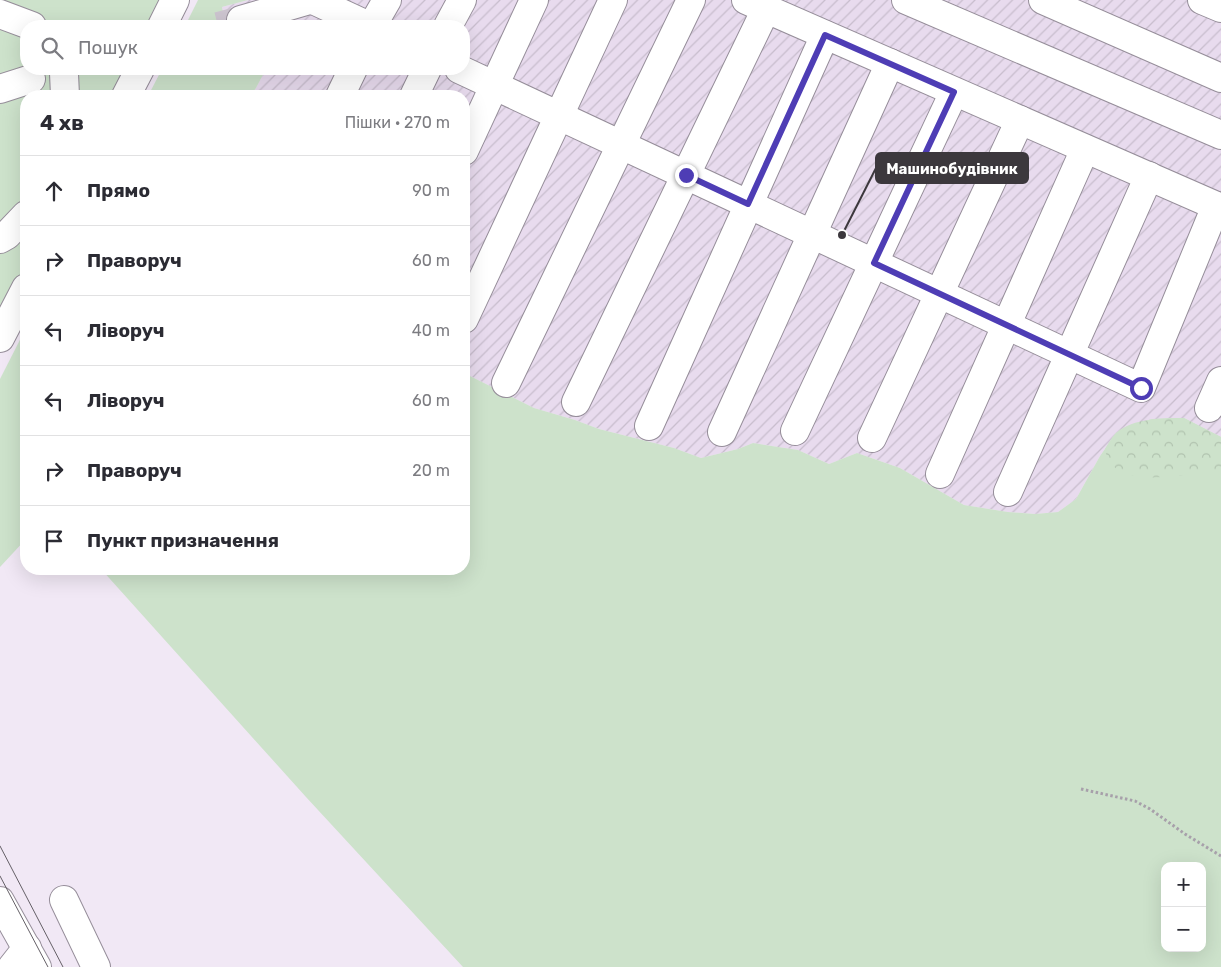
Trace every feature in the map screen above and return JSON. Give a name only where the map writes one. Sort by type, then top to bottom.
[{"type":"main road","points":[[165,20],[175,0]]},
{"type":"main road","points":[[241,20],[309,0]]},
{"type":"main road","points":[[313,0],[358,20]]},
{"type":"main road","points":[[375,20],[387,0]]},
{"type":"main road","points":[[451,20],[462,0]]},
{"type":"main road","points":[[470,138],[534,0]]},
{"type":"main road","points":[[470,306],[613,0]]},
{"type":"main road","points":[[506,383],[691,0]]},
{"type":"main road","points":[[906,0],[1221,135]]},
{"type":"main road","points":[[1043,0],[1221,78]]},
{"type":"main road","points":[[1202,0],[1221,8]]},
{"type":"main road","points":[[470,74],[559,115],[621,145],[686,175],[874,263],[939,294],[1141,388],[1218,207],[756,4],[686,175],[576,402]]},
{"type":"main road","points":[[0,14],[20,22]]},
{"type":"main road","points":[[648,426],[825,35]]},
{"type":"main road","points":[[722,432],[890,63]]},
{"type":"main road","points":[[64,75],[65,90]]},
{"type":"main road","points":[[129,90],[137,75]]},
{"type":"main road","points":[[343,90],[349,75]]},
{"type":"main road","points":[[417,90],[424,75]]},
{"type":"main road","points":[[0,89],[31,79]]},
{"type":"main road","points":[[795,431],[954,92]]},
{"type":"main road","points":[[872,438],[1020,120]]},
{"type":"main road","points":[[940,474],[1085,149]]},
{"type":"main road","points":[[1008,492],[1149,176]]},
{"type":"main road","points":[[0,239],[7,235],[20,221]]},
{"type":"main road","points":[[0,338],[20,300]]},
{"type":"main road","points":[[1209,408],[1221,381]]},
{"type":"main road","points":[[64,900],[96,967]]},
{"type":"main road","points":[[0,901],[25,961]]},
{"type":"path","points":[[1082,789],[1135,800],[1221,856]]},
{"type":"shaded area","points":[[248,0],[1221,0],[1221,437],[1184,418],[1116,433],[1100,456],[1076,499],[1058,512],[1035,514],[964,505],[900,468],[857,453],[829,464],[798,450],[753,443],[738,449],[701,458],[674,448],[599,429],[534,408],[470,376],[470,90],[254,90],[263,75],[470,75],[470,20],[225,20],[222,7]]},
{"type":"green space","points":[[0,0],[167,0],[156,20],[31,20],[0,6]]},
{"type":"green space","points":[[198,0],[248,0],[222,7],[225,20],[188,20]]},
{"type":"green space","points":[[0,22],[20,29],[20,69],[0,75]]},
{"type":"green space","points":[[39,75],[55,75],[57,90],[37,90],[43,88]]},
{"type":"green space","points":[[71,75],[128,75],[120,90],[72,90]]},
{"type":"green space","points":[[159,75],[263,75],[254,90],[151,90]]},
{"type":"green space","points":[[20,95],[20,208],[0,230],[0,102]]},
{"type":"green space","points":[[20,231],[20,283],[0,321],[0,247]]},
{"type":"green space","points":[[20,340],[20,545],[0,567],[0,379]]},
{"type":"green space","points":[[470,376],[534,408],[599,429],[674,448],[701,458],[738,449],[753,443],[798,450],[829,464],[857,453],[900,468],[964,505],[1008,512],[1035,514],[1058,512],[1076,499],[1100,456],[1116,433],[1128,426],[1152,419],[1184,418],[1221,437],[1221,967],[463,967],[306,797],[106,575],[470,575]]},
{"type":"green space","points":[[1184,418],[1221,437],[1221,469],[1154,477],[1137,476],[1122,472],[1111,463],[1105,449],[1116,433],[1123,428],[1148,420]]},
{"type":"tram line","points":[[0,846],[63,967]]},
{"type":"tram line","points":[[0,876],[48,967]]},
{"type":"place","name":"Машинобудівник","points":[[842,235]]},
{"type":"route","points":[[686,175],[748,204],[825,35],[954,92],[874,263],[1141,388]]}]
